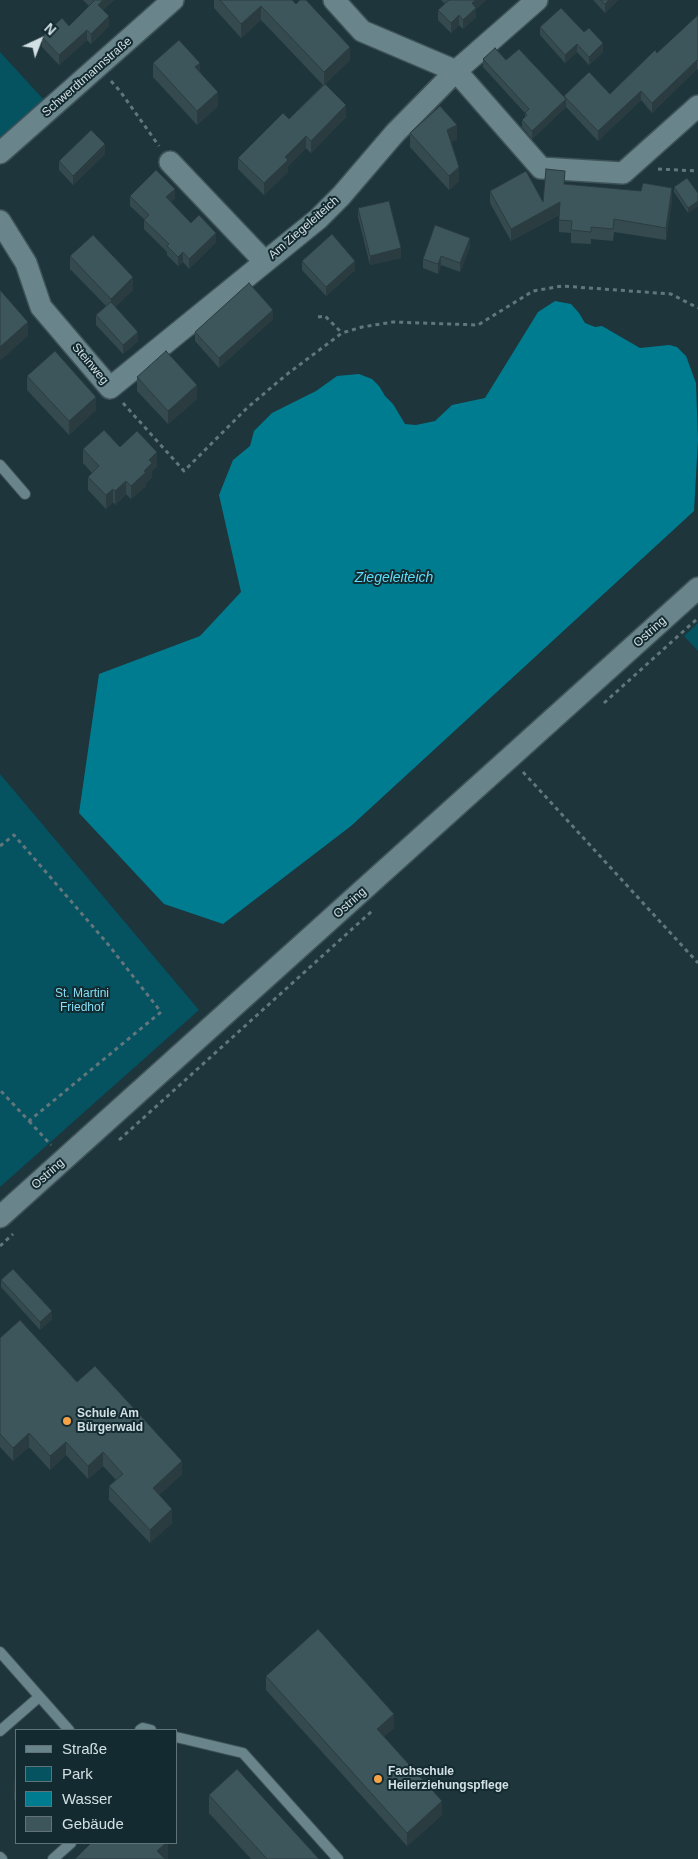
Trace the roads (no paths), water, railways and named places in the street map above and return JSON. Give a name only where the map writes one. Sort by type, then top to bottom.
[{"type":"street","name":"Schwerdtmannstraße","points":[[0,153],[174,0]]},
{"type":"street","points":[[334,0],[362,31],[456,71],[541,168],[623,173],[698,106]]},
{"type":"street","name":"Am Ziegeleiteich","points":[[170,162],[265,262],[318,219],[341,196],[395,133],[456,71],[537,0]]},
{"type":"street","name":"Steinweg","points":[[0,221],[26,263],[41,307],[110,388],[265,262]]},
{"type":"street","name":"Ostring","points":[[0,1218],[698,588]]},
{"type":"lane","points":[[0,465],[25,494]]},
{"type":"lane","points":[[0,1652],[68,1729]]},
{"type":"lane","points":[[0,1731],[39,1697]]},
{"type":"lane","points":[[178,1737],[243,1753],[338,1859]]},
{"type":"lane","points":[[52,1859],[70,1844]]},
{"type":"water","name":"Ziegeleiteich","points":[[555,301],[571,304],[585,323],[595,327],[602,326],[640,348],[669,345],[677,347],[686,356],[696,383],[698,440],[694,511],[351,826],[223,924],[164,904],[79,813],[99,674],[200,636],[241,592],[219,495],[233,460],[250,446],[254,431],[272,413],[316,391],[337,376],[359,374],[372,379],[393,404],[405,424],[416,425],[435,421],[452,405],[485,398],[538,312]]},
{"type":"place","name":"Schule Am Bürgerwald","points":[[67,1421]]},
{"type":"place","name":"Fachschule Heilerziehungspflege","points":[[378,1779]]},
{"type":"park label","name":"St. Martini Friedhof","points":[[82,1001]]}]
